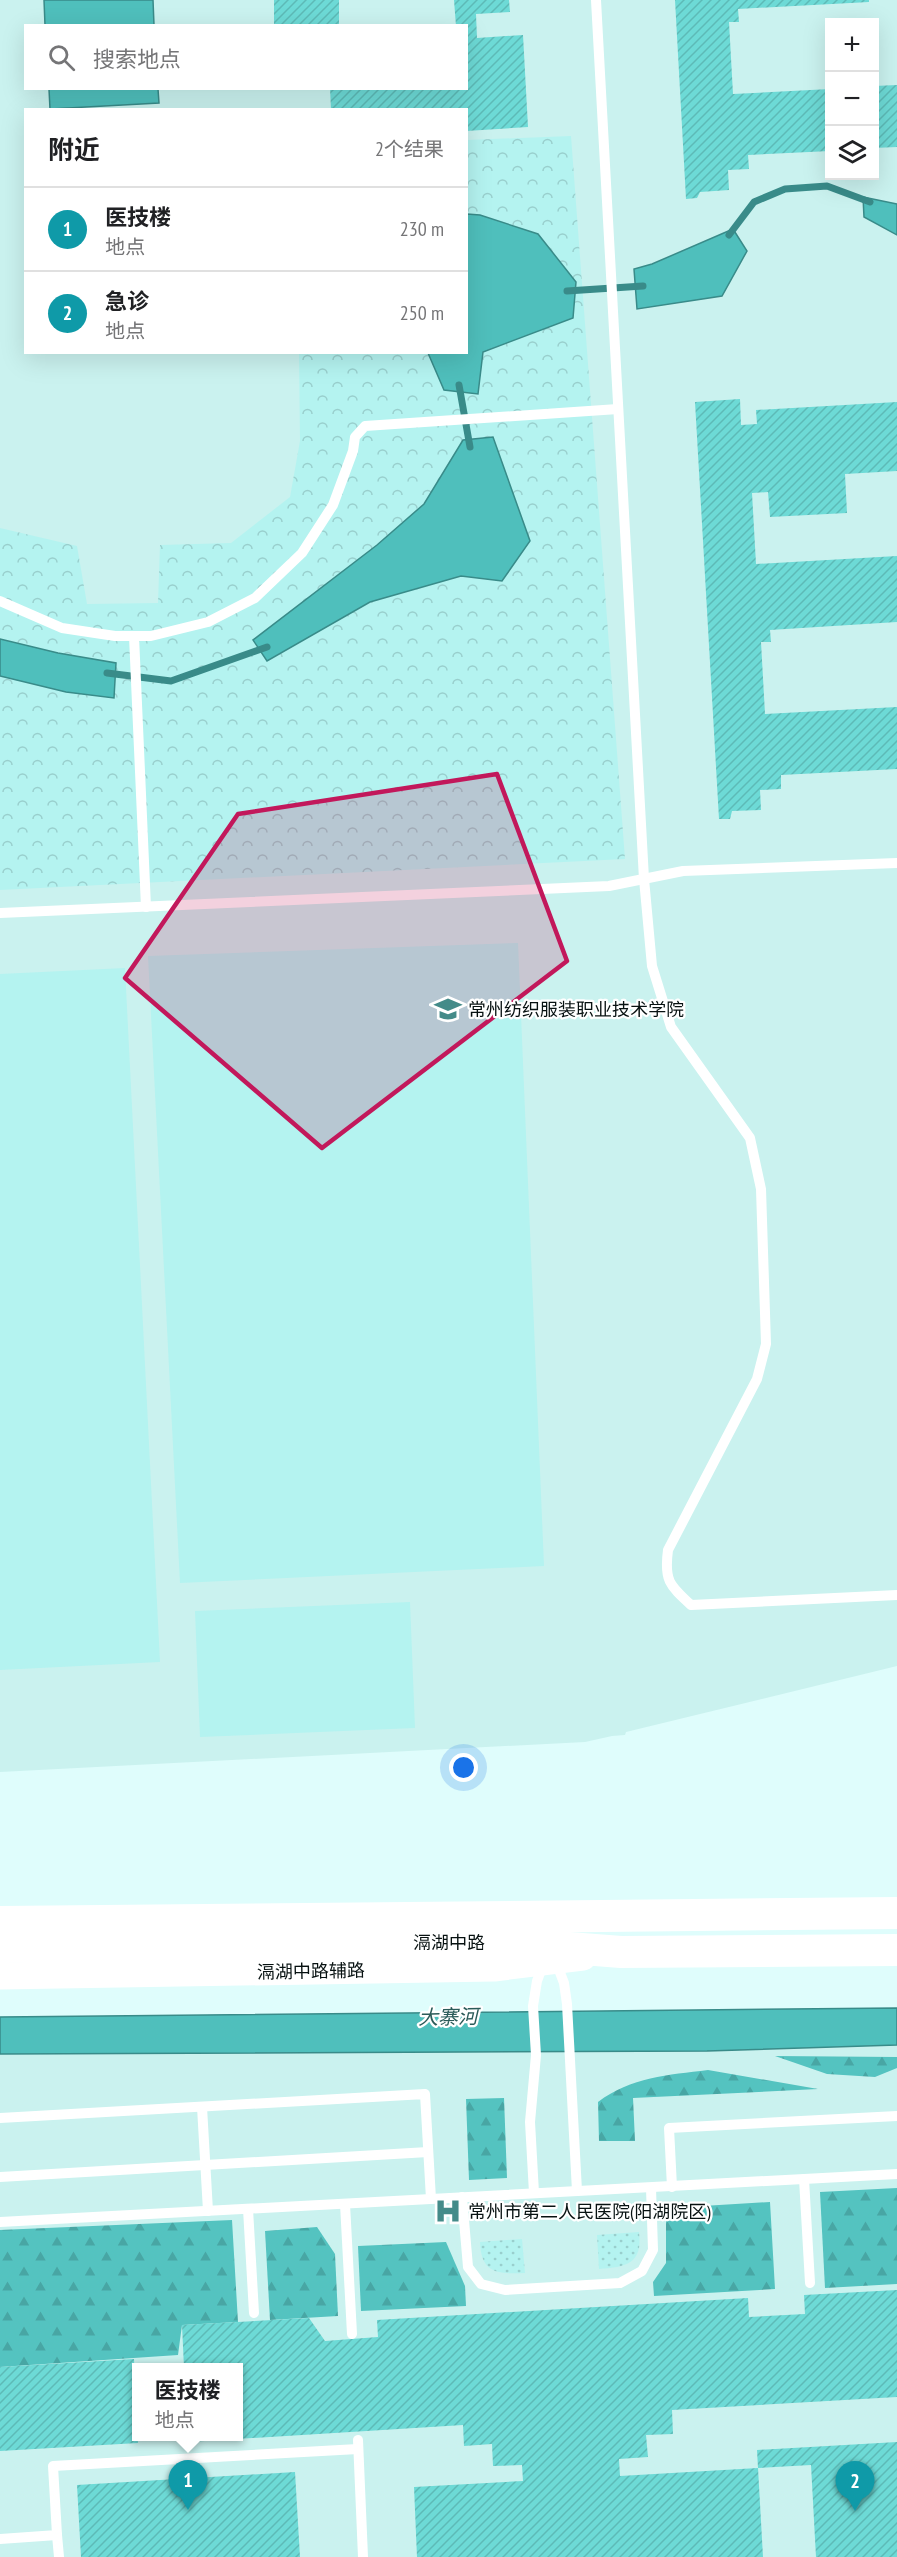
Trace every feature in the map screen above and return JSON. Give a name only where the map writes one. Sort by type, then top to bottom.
[{"type":"main road","name":"滆湖中路","points":[[0,1922],[897,1912]]},
{"type":"main road","name":"滆湖中路","points":[[0,1947],[492,1942],[550,1957],[621,1952],[897,1950]]},
{"type":"street","name":"滆湖中路辅路","points":[[0,1976],[494,1968],[550,1957]]},
{"type":"lane","points":[[596,0],[644,879],[652,966],[671,1027],[750,1138],[761,1189],[765,1344],[757,1379],[668,1550],[665,1569],[672,1589],[690,1605],[897,1595]]},
{"type":"lane","points":[[0,601],[62,628],[115,636],[151,636],[208,622],[255,598],[302,553],[333,505],[353,451],[355,437],[365,426],[618,409]]},
{"type":"lane","points":[[134,636],[146,907]]},
{"type":"lane","points":[[0,914],[609,886],[683,871],[897,863]]},
{"type":"lane","points":[[550,1957],[564,1983],[567,2004],[577,2191]]},
{"type":"lane","points":[[534,2193],[530,2122],[536,2055],[533,2006],[537,1981],[550,1957]]},
{"type":"lane","points":[[0,2118],[424,2094],[431,2199]]},
{"type":"lane","points":[[202,2107],[208,2211]]},
{"type":"lane","points":[[672,2187],[669,2128],[897,2116]]},
{"type":"lane","points":[[0,2177],[428,2152]]},
{"type":"lane","points":[[0,2222],[897,2174]]},
{"type":"lane","points":[[804,2179],[810,2283]]},
{"type":"lane","points":[[462,2197],[468,2267],[481,2284],[505,2290],[620,2283],[642,2271],[653,2250],[651,2188]]},
{"type":"lane","points":[[345,2204],[352,2334]]},
{"type":"lane","points":[[248,2209],[254,2313]]},
{"type":"lane","points":[[58,2557],[53,2466],[358,2445],[363,2557]]},
{"type":"lane","points":[[0,2539],[57,2535]]},
{"type":"highlighted area","points":[[497,774],[567,961],[322,1148],[125,978],[238,814]]},
{"type":"shaded area","name":"常州纺织服装职业技术学院","points":[[0,0],[897,0],[897,1666],[626,1732],[625,1735],[585,1742],[0,1772]]},
{"type":"shaded area","name":"常州市第二人民医院(阳湖院区)","points":[[897,2045],[897,2557],[0,2557],[0,2054],[707,2051]]},
{"type":"green space","points":[[571,136],[625,859],[0,890],[0,528],[77,546],[87,604],[158,603],[160,545],[231,543],[290,497],[300,441],[299,354],[468,354],[468,140]]},
{"type":"green space","points":[[518,943],[544,1566],[180,1583],[148,956]]},
{"type":"green space","points":[[125,968],[160,1662],[0,1670],[0,974]]},
{"type":"green space","points":[[410,1602],[415,1728],[200,1737],[195,1611]]},
{"type":"green space","points":[[775,2056],[897,2057],[897,2068],[875,2077],[827,2074]]},
{"type":"green space","points":[[708,2070],[818,2089],[633,2098],[635,2141],[599,2141],[598,2102],[623,2087],[650,2078]]},
{"type":"green space","points":[[504,2098],[507,2178],[469,2180],[466,2099]]},
{"type":"green space","points":[[897,2188],[897,2284],[825,2288],[820,2192]]},
{"type":"green space","points":[[770,2202],[775,2289],[654,2296],[653,2282],[666,2263],[666,2216],[670,2208]]},
{"type":"green space","points":[[232,2220],[238,2322],[182,2325],[178,2355],[0,2367],[0,2230]]},
{"type":"green space","points":[[317,2227],[335,2254],[338,2316],[270,2320],[265,2231]]},
{"type":"green space","points":[[639,2232],[638,2251],[631,2262],[617,2267],[599,2269],[597,2235]]},
{"type":"green space","points":[[522,2239],[525,2273],[499,2272],[488,2266],[484,2260],[480,2242]]},
{"type":"green space","points":[[446,2242],[465,2286],[466,2306],[361,2311],[358,2246]]},
{"type":"water","points":[[44,0],[153,0],[154,24],[45,24]]},
{"type":"water","points":[[49,90],[158,90],[159,103],[50,108]]},
{"type":"water","points":[[863,197],[897,204],[897,235],[864,217]]},
{"type":"water","points":[[468,214],[480,215],[538,234],[576,282],[573,318],[483,352],[478,394],[444,390],[428,354],[468,354]]},
{"type":"water","points":[[733,229],[747,251],[722,296],[637,309],[634,269],[652,264]]},
{"type":"water","points":[[493,437],[530,541],[502,581],[461,576],[370,602],[267,661],[253,640],[377,545],[424,504],[463,440]]},
{"type":"water","points":[[0,639],[58,653],[116,663],[114,698],[66,692],[0,676]]},
{"type":"water","name":"大寨河","points":[[897,2008],[897,2045],[707,2051],[0,2054],[0,2017]]},
{"type":"building","points":[[274,0],[339,0],[339,24],[274,24]]},
{"type":"building","points":[[454,0],[509,0],[510,12],[476,14],[477,38],[523,35],[528,127],[468,131],[468,108],[331,108],[330,90],[468,90],[468,24],[456,24]]},
{"type":"building","points":[[675,0],[869,0],[869,2],[738,9],[739,22],[729,22],[733,94],[825,89],[825,151],[748,155],[749,169],[728,170],[729,190],[700,192],[697,198],[686,199]]},
{"type":"building","points":[[897,85],[897,147],[879,148],[879,86]]},
{"type":"building","points":[[740,399],[741,425],[757,424],[756,410],[897,402],[897,471],[845,474],[847,513],[770,517],[768,492],[752,493],[756,564],[897,556],[897,622],[770,630],[771,642],[761,642],[765,714],[897,707],[897,769],[781,775],[781,789],[760,790],[761,810],[732,811],[730,819],[719,819],[695,402]]},
{"type":"building","points":[[897,2290],[897,2397],[672,2410],[673,2434],[646,2435],[648,2457],[619,2459],[620,2476],[758,2468],[763,2557],[417,2557],[414,2487],[523,2481],[522,2465],[493,2466],[492,2444],[464,2446],[463,2425],[243,2439],[243,2363],[184,2363],[182,2325],[309,2318],[325,2341],[378,2337],[377,2320],[748,2298],[749,2317],[805,2314],[804,2295]]},
{"type":"building","points":[[134,2359],[134,2363],[132,2363],[132,2441],[138,2441],[138,2443],[0,2451],[0,2367]]},
{"type":"building","points":[[897,2442],[897,2557],[816,2557],[811,2465],[758,2468],[757,2450]]},
{"type":"building","points":[[295,2472],[300,2557],[81,2557],[77,2485]]},
{"type":"waterway","points":[[729,235],[754,202],[785,189],[827,186],[870,202]]},
{"type":"waterway","points":[[567,291],[643,286]]},
{"type":"waterway","points":[[459,385],[470,447]]},
{"type":"waterway","points":[[107,673],[171,681],[267,647]]},
{"type":"place","name":"常州纺织服装职业技术学院","points":[[448,1009]]},
{"type":"place","name":"常州市第二人民医院(阳湖院区)","points":[[448,2211]]},
{"type":"place","name":"医技楼","points":[[188,2510]]},
{"type":"place","name":"急诊","points":[[855,2511]]}]
